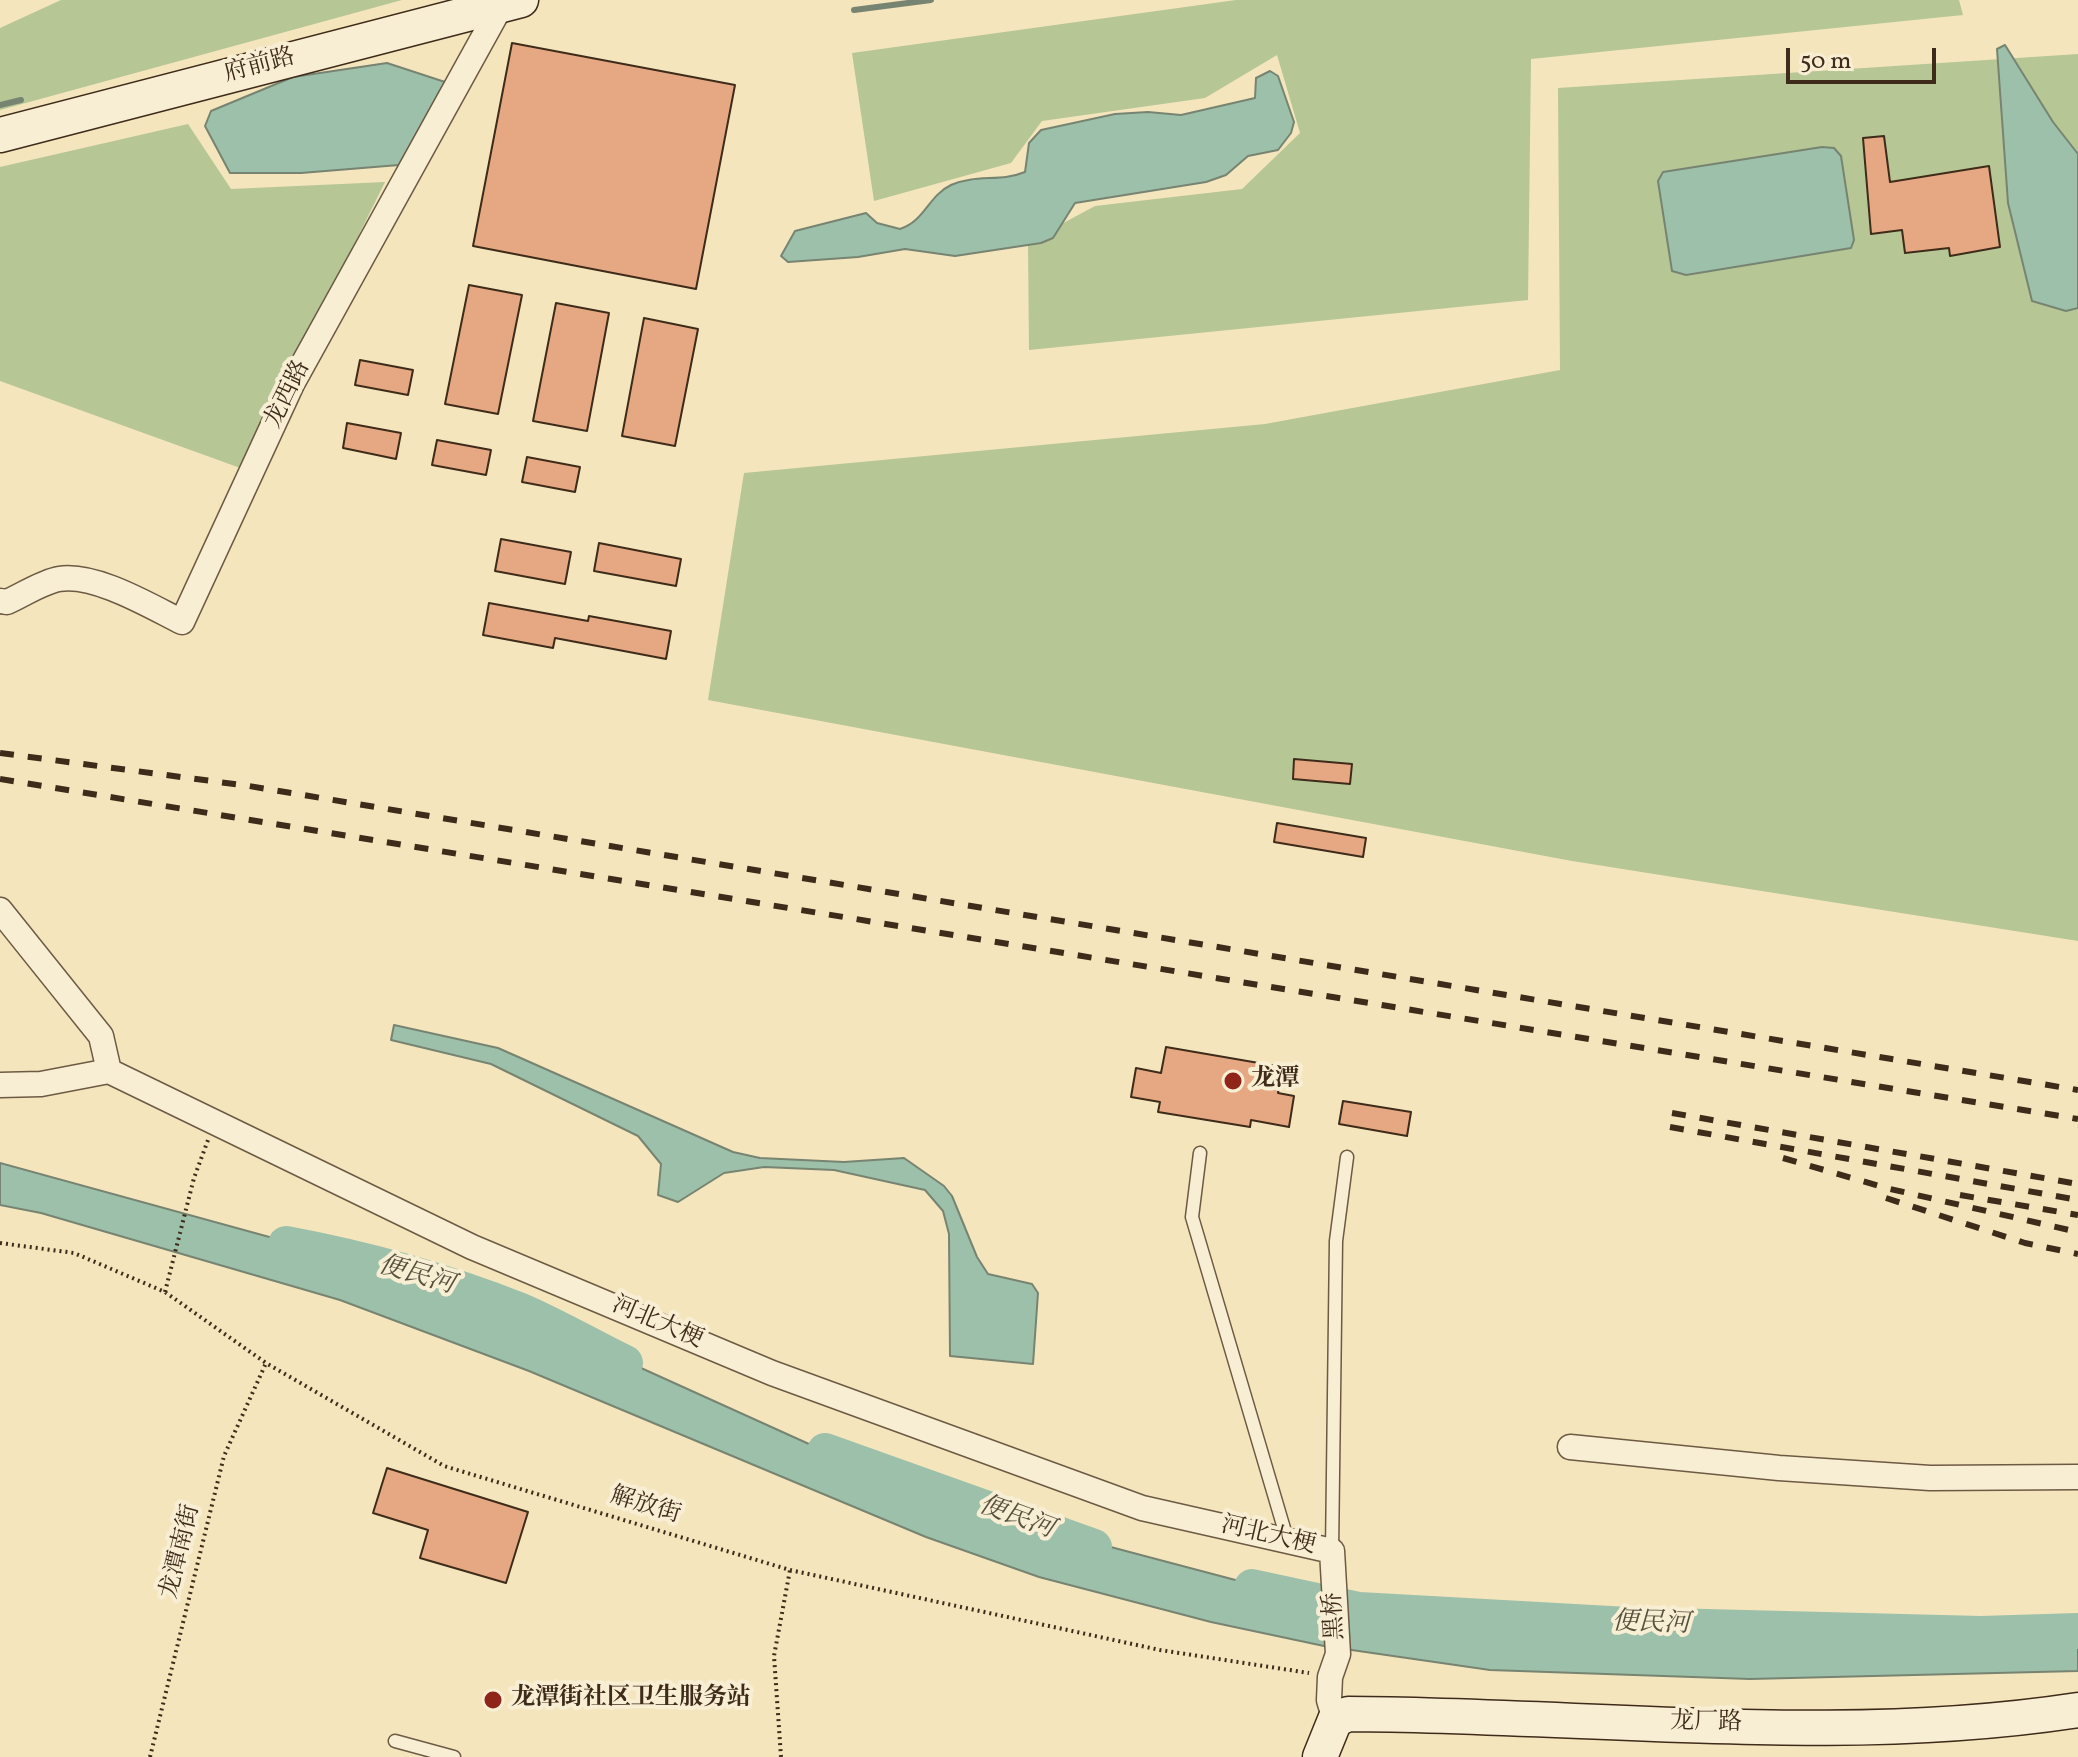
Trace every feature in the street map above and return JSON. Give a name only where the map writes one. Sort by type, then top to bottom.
[{"type":"street","name":"府前路","points":[[0,135],[512,1]]},
{"type":"street","name":"龙西路","points":[[0,601],[7,602],[58,579],[79,579],[120,592],[182,622],[292,384],[512,1]]},
{"type":"street","points":[[0,910],[101,1036],[109,1071],[41,1084],[0,1085]]},
{"type":"street","name":"河北大梗","points":[[109,1071],[472,1247],[772,1373],[1142,1508],[1332,1551]]},
{"type":"street","points":[[1570,1447],[1779,1468],[1930,1478],[2078,1477]]},
{"type":"street","name":"黑桥","points":[[1332,1551],[1334,1665],[1329,1700],[1335,1720]]},
{"type":"street","name":"龙厂路","points":[[1335,1720],[1348,1714],[1362,1714],[1562,1722],[1932,1725],[2078,1710]]},
{"type":"street","points":[[1320,1757],[1335,1720]]},
{"type":"lane","points":[[1200,1153],[1192,1217],[1288,1542]]},
{"type":"lane","points":[[1332,1551],[1336,1241],[1347,1157]]},
{"type":"lane","points":[[395,1741],[454,1757]]},
{"type":"path","points":[[165,1292],[194,1178],[215,1123]]},
{"type":"path","name":"解放街","points":[[0,1243],[74,1253],[165,1292],[266,1363],[444,1466],[790,1570],[1145,1647],[1334,1665]]},
{"type":"path","name":"龙潭南街","points":[[150,1757],[224,1456],[266,1363]]},
{"type":"path","points":[[781,1757],[774,1656],[790,1570]]},
{"type":"shaded area","points":[[61,0],[402,0],[0,110],[0,28]]},
{"type":"shaded area","points":[[1236,0],[1959,0],[1963,15],[1531,59],[1528,300],[1029,350],[1028,242],[1095,206],[1242,189],[1300,133],[1277,55],[1205,98],[1042,121],[1011,163],[874,201],[852,53]]},
{"type":"shaded area","points":[[2005,45],[2053,122],[2078,154],[2078,308],[2066,311],[2032,301],[2008,203],[1997,49]]},
{"type":"shaded area","points":[[2078,54],[2078,941],[1572,861],[708,700],[744,473],[1265,424],[1560,370],[1558,88]]},
{"type":"shaded area","points":[[387,63],[445,82],[399,165],[301,173],[230,173],[205,126],[211,111],[293,77]]},
{"type":"shaded area","points":[[1270,71],[1278,76],[1294,122],[1291,133],[1278,150],[1248,156],[1226,175],[1206,182],[1075,203],[1053,238],[1041,243],[955,256],[905,249],[858,257],[788,262],[781,256],[795,231],[866,213],[877,223],[900,229],[915,220],[937,195],[951,185],[1025,172],[1029,143],[1041,130],[1115,114],[1148,112],[1181,115],[1255,98],[1256,78]]},
{"type":"shaded area","points":[[188,124],[231,189],[385,182],[243,469],[0,381],[0,167]]},
{"type":"shaded area","points":[[1822,147],[1834,148],[1841,156],[1854,240],[1851,248],[1686,275],[1672,271],[1658,181],[1663,172]]},
{"type":"shaded area","points":[[394,1025],[498,1048],[733,1152],[760,1158],[844,1162],[904,1158],[944,1186],[952,1196],[977,1257],[988,1274],[1032,1284],[1038,1293],[1033,1364],[950,1356],[949,1234],[943,1211],[925,1190],[834,1170],[764,1167],[724,1173],[678,1202],[658,1195],[661,1164],[638,1136],[491,1064],[391,1040]]},
{"type":"shaded area","points":[[0,1163],[404,1274],[588,1344],[820,1449],[958,1501],[1054,1532],[1326,1604],[1393,1618],[1605,1633],[1928,1635],[2078,1631],[2078,1671],[1750,1679],[1490,1670],[1324,1646],[1211,1622],[1039,1577],[926,1537],[529,1371],[340,1300],[41,1213],[0,1205]]},
{"type":"building","points":[[512,43],[735,85],[696,289],[473,246]]},
{"type":"building","points":[[1884,136],[1890,182],[1989,166],[2000,247],[1950,256],[1949,248],[1905,253],[1902,230],[1871,234],[1863,138]]},
{"type":"building","points":[[469,285],[522,295],[498,414],[445,404]]},
{"type":"building","points":[[556,303],[609,313],[587,431],[533,421]]},
{"type":"building","points":[[644,318],[698,329],[675,446],[622,436]]},
{"type":"building","points":[[360,360],[413,370],[408,395],[355,385]]},
{"type":"building","points":[[347,423],[401,433],[396,459],[343,448]]},
{"type":"building","points":[[437,440],[491,450],[486,475],[432,465]]},
{"type":"building","points":[[527,457],[580,467],[575,492],[522,482]]},
{"type":"building","points":[[501,539],[571,552],[565,584],[495,571]]},
{"type":"building","points":[[599,543],[681,559],[676,586],[594,571]]},
{"type":"building","points":[[489,603],[588,621],[589,616],[671,631],[666,659],[555,638],[553,648],[483,635]]},
{"type":"building","points":[[1294,759],[1352,764],[1350,784],[1293,779]]},
{"type":"building","points":[[1277,823],[1366,838],[1363,857],[1274,842]]},
{"type":"building","points":[[1166,1047],[1282,1067],[1278,1093],[1294,1096],[1289,1127],[1251,1120],[1250,1127],[1158,1112],[1160,1102],[1131,1097],[1136,1068],[1161,1073]]},
{"type":"building","points":[[1343,1101],[1411,1112],[1407,1136],[1339,1124]]},
{"type":"building","points":[[387,1468],[528,1512],[506,1583],[420,1558],[428,1530],[373,1513]]},
{"type":"waterway","points":[[854,10],[931,0]]},
{"type":"waterway","points":[[0,105],[21,100]]},
{"type":"waterway","name":"便民河","points":[[286,1244],[376,1264],[464,1290],[521,1311],[625,1363]]},
{"type":"waterway","name":"便民河","points":[[825,1451],[1094,1547]]},
{"type":"waterway","name":"便民河","points":[[1252,1587],[1359,1610],[1628,1625],[1981,1634],[2078,1631]]},
{"type":"railway","points":[[0,753],[249,786],[2078,1090]]},
{"type":"railway","points":[[0,779],[2078,1119]]},
{"type":"railway","points":[[1672,1113],[2078,1184]]},
{"type":"railway","points":[[1670,1127],[2078,1200]]},
{"type":"railway","points":[[1783,1158],[1886,1188],[2078,1232]]},
{"type":"railway","points":[[1960,1195],[2078,1215]]},
{"type":"railway","points":[[1886,1198],[2025,1243],[2078,1254]]},
{"type":"place","name":"龙潭","points":[[1233,1081]]},
{"type":"place","name":"龙潭街社区卫生服务站","points":[[493,1700]]}]
